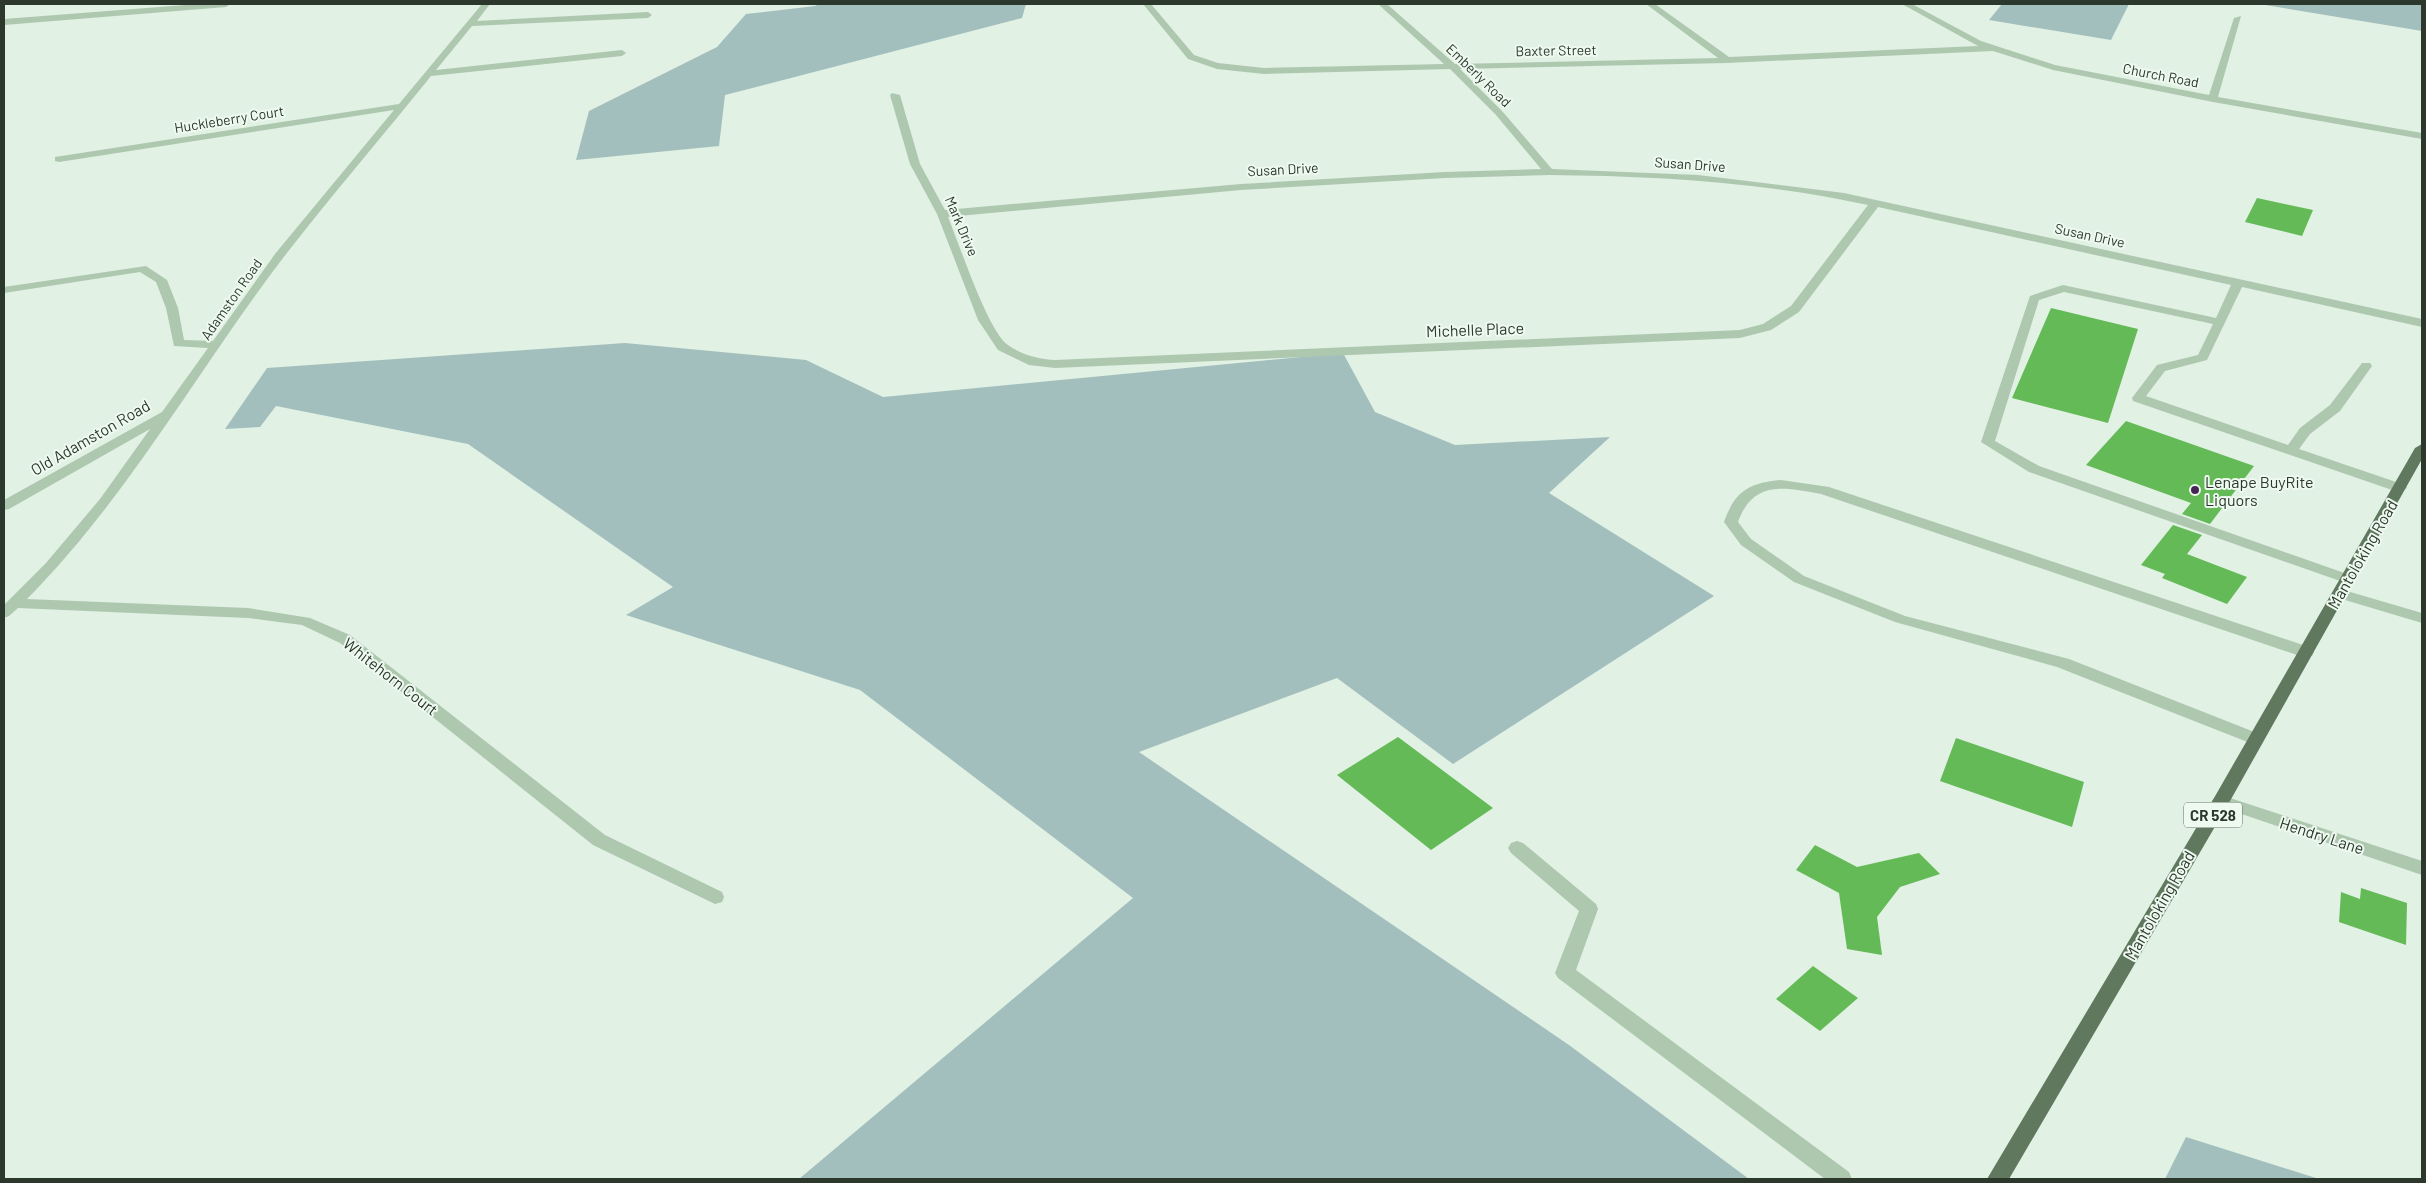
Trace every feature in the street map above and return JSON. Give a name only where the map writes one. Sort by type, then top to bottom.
[{"type":"main road","name":"Mantoloking Road","points":[[1998,1179],[2221,801],[2422,448]]},
{"type":"street","points":[[4,22],[226,4]]},
{"type":"street","name":"Adamston Road","points":[[9,608],[51,566],[105,502],[279,256],[486,4]]},
{"type":"street","name":"Baxter Street","points":[[1147,4],[1191,56],[1217,66],[1264,71],[1727,60],[1992,48]]},
{"type":"street","name":"Emberly Road","points":[[1382,4],[1452,66],[1499,113],[1549,172]]},
{"type":"street","points":[[1650,4],[1727,60]]},
{"type":"street","name":"Church Road","points":[[1906,4],[1978,43],[2053,67],[2213,99],[2422,136]]},
{"type":"street","points":[[470,24],[538,19],[607,19],[648,15]]},
{"type":"street","points":[[2213,99],[2238,18]]},
{"type":"street","points":[[428,74],[622,53]]},
{"type":"street","name":"Mark Drive","points":[[895,95],[915,164],[942,214],[984,320],[1002,347],[1020,355]]},
{"type":"street","name":"Huckleberry Court","points":[[59,159],[402,106]]},
{"type":"street","name":"Susan Drive","points":[[942,214],[1045,202],[1221,188],[1549,172],[1669,176],[1782,186],[1875,203],[2422,323]]},
{"type":"street","name":"Michelle Place","points":[[1020,355],[1034,362],[1056,364],[1740,334],[1767,327],[1795,309],[1875,203]]},
{"type":"street","points":[[4,290],[142,268],[160,280],[172,308],[178,343],[216,345]]},
{"type":"street","points":[[2238,283],[2202,357],[2161,368],[2138,398],[2400,488]]},
{"type":"street","points":[[2219,322],[2063,288],[2034,298],[1988,442],[2034,469],[2232,538],[2422,618]]},
{"type":"street","points":[[2291,450],[2306,431],[2335,408],[2366,366]]},
{"type":"street","name":"Old Adamston Road","points":[[4,506],[168,413]]},
{"type":"street","points":[[2256,740],[2063,664],[1900,619],[1799,579],[1746,542],[1731,522],[1735,507],[1747,493],[1760,487],[1789,484],[1824,490],[2306,652]]},
{"type":"street","name":"Whitehorn Court","points":[[9,608],[248,613],[305,621],[345,638],[599,840],[715,897]]},
{"type":"street","name":"Hendry Lane","points":[[2221,801],[2422,868]]},
{"type":"street","points":[[1517,848],[1589,909],[1565,973],[1840,1179]]},
{"type":"shaded area","points":[[819,4],[1026,4],[1022,18],[725,95],[719,146],[576,160],[589,111],[717,47],[746,14]]},
{"type":"shaded area","points":[[2002,4],[2129,4],[2111,40],[1989,20]]},
{"type":"shaded area","points":[[2259,4],[2422,4],[2422,31]]},
{"type":"shaded area","points":[[625,343],[806,360],[883,397],[1343,353],[1375,412],[1455,445],[1610,437],[1549,493],[1714,596],[1453,764],[1337,678],[1139,752],[1569,1045],[1749,1179],[799,1179],[1133,898],[860,690],[626,615],[673,587],[468,444],[276,406],[260,427],[225,429],[267,368]]},
{"type":"shaded area","points":[[2186,1137],[2319,1179],[2165,1179]]},
{"type":"building","points":[[2257,198],[2313,210],[2302,236],[2245,222]]},
{"type":"building","points":[[2051,308],[2138,329],[2108,423],[2012,398]]},
{"type":"building","name":"Lenape BuyRite Liquors","points":[[2126,421],[2254,466],[2210,524],[2182,514],[2191,503],[2086,465]]},
{"type":"building","points":[[2173,525],[2202,535],[2187,554],[2247,577],[2227,604],[2162,578],[2165,574],[2141,565]]},
{"type":"building","points":[[1398,737],[1493,808],[1431,850],[1337,775]]},
{"type":"building","points":[[1956,738],[2084,782],[2072,827],[1940,781]]},
{"type":"building","points":[[1815,845],[1857,867],[1919,853],[1940,874],[1900,887],[1877,917],[1882,955],[1847,949],[1839,893],[1796,870]]},
{"type":"building","points":[[2361,888],[2407,903],[2406,945],[2339,922],[2341,892],[2360,899]]},
{"type":"building","points":[[1813,966],[1858,998],[1820,1031],[1776,999]]},
{"type":"place","name":"Lenape BuyRite Liquors","points":[[2195,490]]}]
